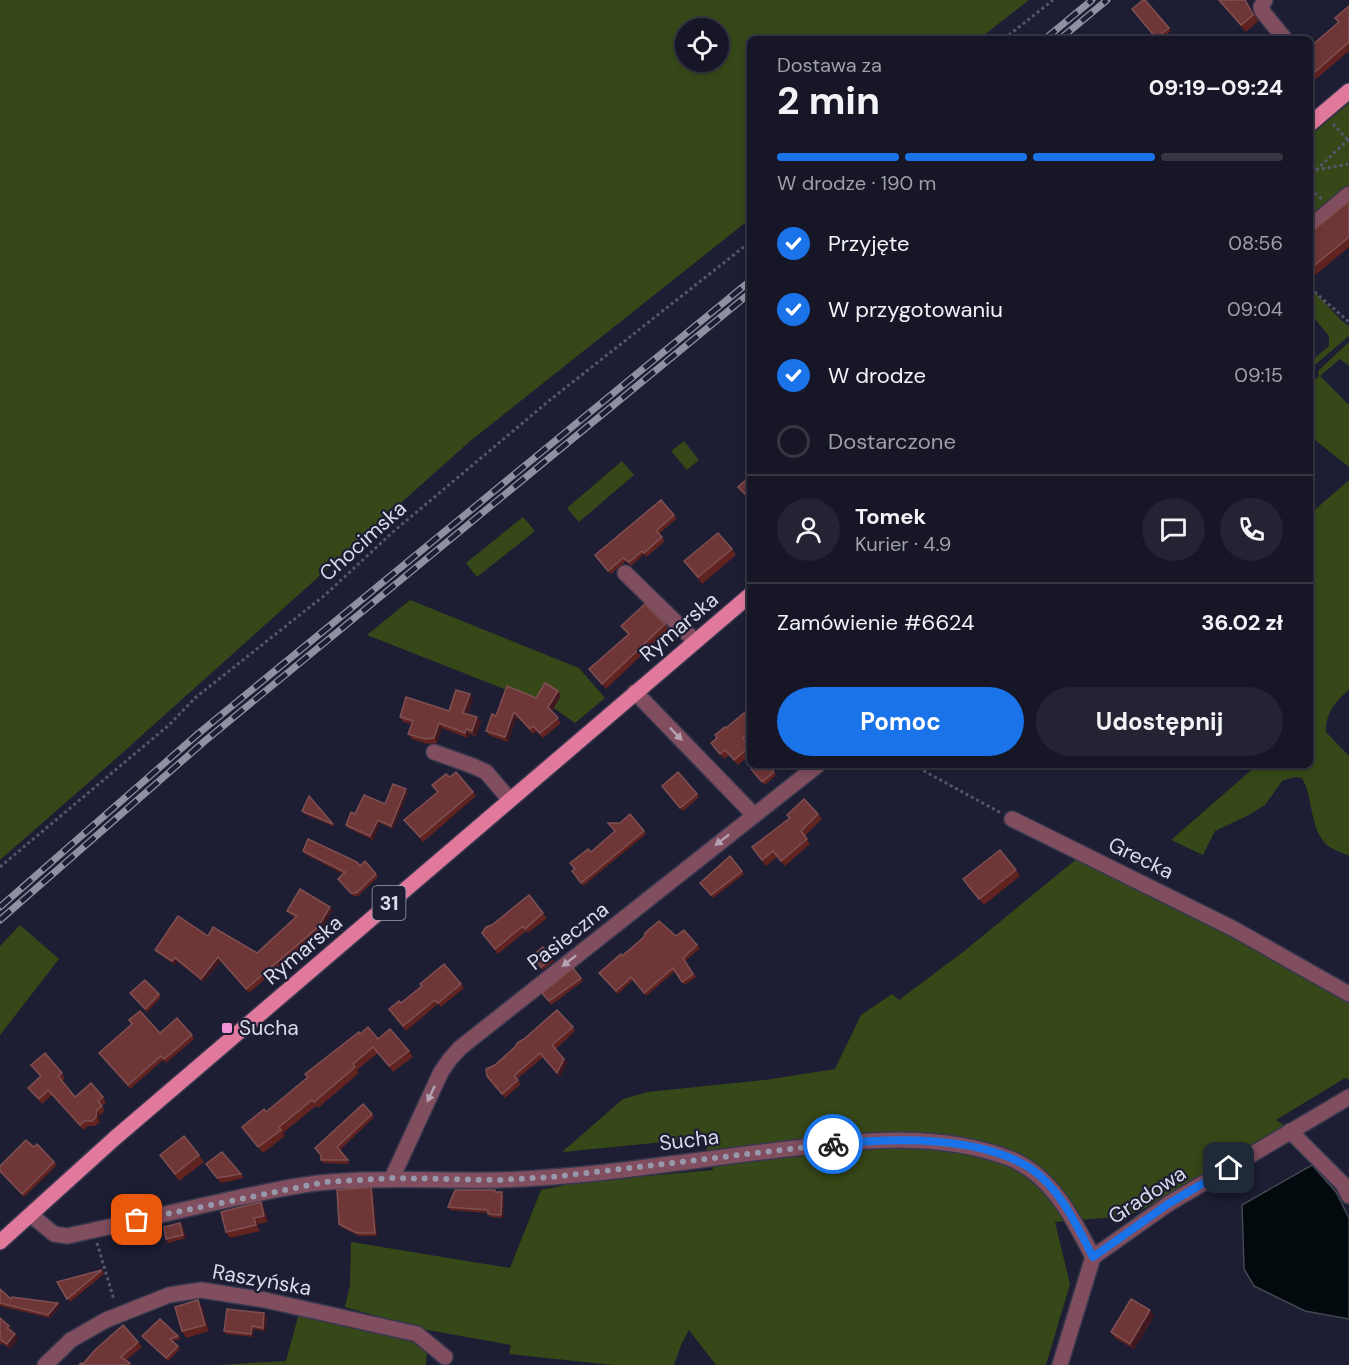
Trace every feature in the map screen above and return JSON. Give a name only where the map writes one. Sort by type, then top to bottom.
[{"type":"main road","points":[[1317,118],[1349,91]]},
{"type":"main road","name":"Rymarska","points":[[0,1242],[115,1138],[747,598]]},
{"type":"street","points":[[1265,0],[1261,7],[1262,11],[1283,36]]},
{"type":"street","points":[[1313,224],[1349,194]]},
{"type":"street","points":[[625,573],[695,641]]},
{"type":"street","name":"Rymarska","points":[[635,692],[754,814]]},
{"type":"street","points":[[434,752],[486,772],[510,800]]},
{"type":"street","name":"Pasieczna","points":[[392,1178],[441,1072],[460,1048],[814,768]]},
{"type":"street","name":"Grecka","points":[[1012,819],[1224,924],[1349,994]]},
{"type":"street","name":"Gradowa","points":[[1093,1257],[1168,1204],[1349,1097]]},
{"type":"street","points":[[1290,1131],[1343,1184],[1349,1196]]},
{"type":"street","name":"Sucha","points":[[31,1215],[45,1228],[60,1236],[325,1182],[392,1178],[498,1180],[553,1177],[835,1143],[915,1140],[977,1148],[1008,1157],[1031,1169],[1050,1187],[1068,1210],[1093,1257]]},
{"type":"street","points":[[1060,1365],[1093,1257]]},
{"type":"street","name":"Raszyńska","points":[[45,1365],[76,1337],[118,1315],[180,1292],[201,1290],[223,1292],[417,1334],[445,1357]]},
{"type":"path","points":[[1008,36],[1053,0]]},
{"type":"path","points":[[1316,170],[1348,139],[1317,118]]},
{"type":"path","points":[[1313,170],[1349,164]]},
{"type":"path","name":"Chocimska","points":[[0,867],[169,725],[195,698],[325,596],[394,531],[550,400],[747,244]]},
{"type":"path","points":[[1313,291],[1349,322]]},
{"type":"path","points":[[918,768],[1012,819]]},
{"type":"path","points":[[93,1230],[118,1315]]},
{"type":"green space","points":[[0,0],[1029,0],[983,36],[747,36],[747,221],[469,442],[0,860]]},
{"type":"green space","points":[[1349,103],[1349,185],[1313,215],[1313,133]]},
{"type":"green space","points":[[1313,290],[1349,326],[1349,336],[1313,366],[1313,359],[1329,346],[1329,336],[1313,317]]},
{"type":"green space","points":[[1349,342],[1349,366],[1340,359],[1320,376],[1349,405],[1349,467],[1313,438],[1313,381],[1319,376],[1318,371]]},
{"type":"green space","points":[[684,441],[699,460],[687,470],[671,451]]},
{"type":"green space","points":[[622,461],[634,475],[579,522],[567,508]]},
{"type":"green space","points":[[1349,480],[1349,690],[1332,708],[1327,719],[1326,732],[1349,756],[1349,856],[1329,847],[1321,838],[1314,822],[1306,786],[1302,778],[1294,777],[1282,781],[1265,805],[1215,831],[1203,855],[1171,840],[1254,768],[1313,768],[1313,511]]},
{"type":"green space","points":[[523,517],[535,531],[477,577],[466,563]]},
{"type":"green space","points":[[410,600],[579,668],[605,698],[575,723],[555,709],[367,635]]},
{"type":"green space","points":[[1079,857],[1132,881],[1349,999],[1349,1080],[1345,1078],[1276,1120],[1289,1128],[1138,1212],[1115,1217],[1055,1222],[1070,1284],[1046,1365],[716,1365],[689,1330],[674,1365],[613,1365],[509,1354],[511,1345],[422,1329],[345,1307],[350,1285],[351,1242],[510,1268],[541,1190],[581,1182],[713,1170],[706,1149],[715,1137],[562,1152],[623,1099],[648,1092],[765,1080],[835,1069],[861,1015],[892,994],[899,1000],[963,952]]},
{"type":"green space","points":[[20,925],[59,959],[0,1035],[0,946]]},
{"type":"green space","points":[[299,1313],[419,1339],[427,1349],[426,1365],[217,1365],[286,1361]]},
{"type":"shaded area","points":[[1312,1165],[1336,1192],[1349,1218],[1349,1319],[1305,1311],[1254,1286],[1244,1269],[1242,1205]]},
{"type":"building","points":[[1145,0],[1169,28],[1159,36],[1154,36],[1132,9]]},
{"type":"building","points":[[1219,0],[1245,0],[1253,15],[1241,25]]},
{"type":"building","points":[[1349,6],[1349,42],[1313,73],[1313,44],[1339,22],[1335,18]]},
{"type":"building","points":[[1349,201],[1349,237],[1313,267],[1313,231]]},
{"type":"building","points":[[747,479],[747,496],[738,487]]},
{"type":"building","points":[[661,500],[674,515],[656,531],[662,537],[644,553],[642,551],[629,562],[623,558],[608,571],[595,555]]},
{"type":"building","points":[[718,533],[732,549],[698,577],[684,561]]},
{"type":"building","points":[[645,604],[665,624],[602,684],[589,669],[629,634],[621,626]]},
{"type":"building","points":[[545,683],[558,691],[548,707],[558,718],[540,733],[533,726],[530,729],[514,712],[505,737],[486,731],[492,714],[496,716],[507,686],[536,698]]},
{"type":"building","points":[[456,690],[470,694],[463,713],[477,717],[472,731],[466,729],[465,733],[439,723],[434,738],[425,739],[408,734],[413,721],[400,717],[406,697],[449,711]]},
{"type":"building","points":[[747,710],[747,735],[743,738],[747,749],[734,760],[725,750],[720,754],[711,743],[717,738],[715,735]]},
{"type":"building","points":[[771,768],[774,772],[762,782],[751,769]]},
{"type":"building","points":[[456,772],[473,792],[420,837],[404,820],[438,792],[432,785],[446,774],[450,777]]},
{"type":"building","points":[[678,772],[697,794],[680,808],[662,786]]},
{"type":"building","points":[[393,784],[406,789],[391,826],[378,820],[370,836],[346,825],[351,812],[355,814],[364,795],[385,804]]},
{"type":"building","points":[[309,796],[333,824],[302,811]]},
{"type":"building","points":[[804,799],[818,814],[801,831],[807,839],[781,861],[773,851],[762,860],[752,847],[790,818],[787,815]]},
{"type":"building","points":[[630,814],[644,831],[581,883],[572,871],[575,869],[570,863],[588,849],[591,852],[615,831],[608,823],[620,823]]},
{"type":"building","points":[[308,839],[357,862],[360,866],[365,861],[376,874],[356,893],[351,893],[338,879],[345,872],[303,851]]},
{"type":"building","points":[[1000,850],[1016,870],[979,899],[963,879]]},
{"type":"building","points":[[730,856],[742,871],[711,895],[700,883]]},
{"type":"building","points":[[300,889],[330,907],[318,927],[246,989],[218,957],[201,979],[175,958],[172,961],[155,950],[178,916],[208,936],[213,927],[257,953],[297,916],[287,911]]},
{"type":"building","points":[[529,895],[543,913],[525,929],[523,926],[495,949],[482,933],[486,927],[492,925]]},
{"type":"building","points":[[659,921],[676,936],[684,930],[697,945],[683,958],[693,974],[682,982],[673,968],[644,993],[631,977],[616,991],[599,973],[644,937],[645,933]]},
{"type":"building","points":[[543,947],[552,958],[541,967],[532,956]]},
{"type":"building","points":[[444,964],[461,984],[438,1003],[435,1000],[403,1026],[389,1009],[399,1001],[401,1003],[422,986],[420,984]]},
{"type":"building","points":[[573,968],[581,978],[549,1001],[542,993]]},
{"type":"building","points":[[145,980],[159,994],[145,1009],[130,993]]},
{"type":"building","points":[[557,1010],[573,1027],[552,1045],[564,1059],[557,1073],[540,1053],[514,1076],[518,1080],[502,1094],[487,1076],[486,1069],[495,1065],[517,1043]]},
{"type":"building","points":[[140,1011],[160,1033],[177,1018],[192,1035],[164,1059],[161,1056],[128,1085],[99,1053],[132,1024],[129,1020]]},
{"type":"building","points":[[368,1027],[378,1039],[390,1029],[409,1051],[389,1066],[373,1047],[353,1064],[355,1067],[314,1102],[312,1100],[279,1127],[281,1130],[258,1147],[242,1127],[264,1109],[266,1112],[308,1077],[305,1074]]},
{"type":"building","points":[[45,1053],[62,1073],[58,1076],[75,1097],[91,1083],[103,1097],[98,1101],[102,1106],[97,1110],[96,1117],[92,1121],[85,1121],[80,1125],[48,1090],[39,1099],[28,1088],[41,1076],[31,1065]]},
{"type":"building","points":[[363,1104],[372,1114],[337,1147],[348,1160],[321,1160],[321,1155],[315,1148]]},
{"type":"building","points":[[184,1136],[199,1155],[175,1174],[160,1155]]},
{"type":"building","points":[[26,1140],[34,1147],[37,1144],[54,1162],[22,1194],[0,1171],[0,1166]]},
{"type":"building","points":[[222,1152],[241,1174],[217,1178],[206,1164]]},
{"type":"building","points":[[371,1187],[375,1233],[357,1233],[339,1224],[337,1190]]},
{"type":"building","points":[[455,1190],[502,1192],[501,1215],[488,1214],[488,1210],[448,1207]]},
{"type":"building","points":[[261,1202],[264,1216],[254,1218],[256,1225],[226,1232],[221,1212]]},
{"type":"building","points":[[180,1223],[183,1235],[166,1239],[164,1227]]},
{"type":"building","points":[[102,1270],[67,1299],[57,1282]]},
{"type":"building","points":[[0,1289],[11,1299],[12,1297],[58,1303],[48,1315],[0,1303]]},
{"type":"building","points":[[1131,1299],[1150,1310],[1130,1344],[1111,1332]]},
{"type":"building","points":[[198,1300],[205,1325],[182,1331],[175,1307]]},
{"type":"building","points":[[227,1309],[264,1313],[263,1328],[252,1326],[251,1334],[224,1331]]},
{"type":"building","points":[[0,1318],[15,1334],[7,1344],[0,1339]]},
{"type":"building","points":[[160,1319],[178,1336],[170,1339],[178,1346],[166,1358],[142,1336]]},
{"type":"building","points":[[123,1325],[138,1342],[121,1357],[130,1363],[129,1365],[79,1365],[83,1364]]},
{"type":"railway","points":[[1049,36],[1092,0]]},
{"type":"railway","points":[[1064,36],[1107,0]]},
{"type":"railway","points":[[0,907],[199,733],[747,283]]},
{"type":"railway","points":[[0,920],[206,740],[747,295]]},
{"type":"way so far","points":[[137,1220],[325,1182],[392,1178],[498,1180],[553,1177],[833,1144]]},
{"type":"place","name":"Sucha","points":[[227,1028]]},
{"type":"route","points":[[833,1144],[915,1140],[977,1148],[1008,1157],[1031,1169],[1050,1187],[1068,1210],[1093,1257],[1168,1204],[1229,1168]]}]
